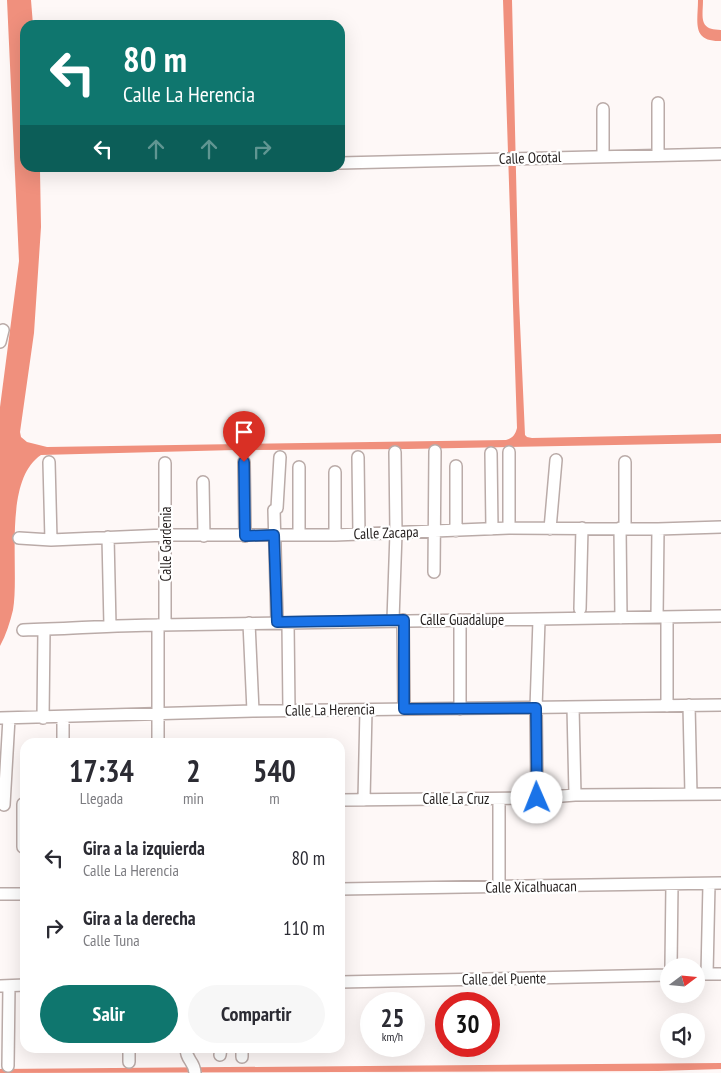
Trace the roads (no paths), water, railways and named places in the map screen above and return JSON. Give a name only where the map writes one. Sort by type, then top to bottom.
[{"type":"street","points":[[658,102],[658,155]]},
{"type":"street","points":[[603,110],[603,156]]},
{"type":"street","name":"Calle Ocotal","points":[[345,163],[721,154]]},
{"type":"street","points":[[0,342],[3,330]]},
{"type":"street","points":[[434,572],[436,451]]},
{"type":"street","points":[[395,452],[398,620],[404,709]]},
{"type":"street","points":[[509,528],[510,452]]},
{"type":"street","points":[[492,453],[492,529]]},
{"type":"street","points":[[280,457],[277,508],[274,510],[274,535],[289,711]]},
{"type":"street","points":[[358,457],[359,534]]},
{"type":"street","points":[[550,529],[556,460]]},
{"type":"street","points":[[49,462],[51,540]]},
{"type":"street","points":[[244,462],[245,536]]},
{"type":"street","points":[[621,618],[625,462]]},
{"type":"street","name":"Calle Gardenia","points":[[158,738],[166,535],[165,463]]},
{"type":"street","points":[[456,466],[456,531]]},
{"type":"street","points":[[299,467],[299,535]]},
{"type":"street","points":[[335,472],[335,535]]},
{"type":"street","points":[[203,482],[204,536]]},
{"type":"street","name":"Calle Zacapa","points":[[19,538],[51,540],[108,536],[335,535],[509,528],[658,529],[721,527]]},
{"type":"street","points":[[580,609],[582,528]]},
{"type":"street","points":[[658,529],[667,706]]},
{"type":"street","points":[[108,536],[110,626]]},
{"type":"street","name":"Calle Guadalupe","points":[[23,630],[110,626],[398,620],[538,620],[721,616]]},
{"type":"street","points":[[460,620],[460,709]]},
{"type":"street","points":[[537,798],[536,708],[538,620]]},
{"type":"street","points":[[249,623],[253,711]]},
{"type":"street","points":[[43,718],[44,630]]},
{"type":"street","points":[[689,705],[691,794]]},
{"type":"street","name":"Calle La Herencia","points":[[4,718],[253,711],[721,705]]},
{"type":"street","points":[[574,707],[575,794]]},
{"type":"street","points":[[364,800],[366,710]]},
{"type":"street","points":[[63,717],[63,738]]},
{"type":"street","points":[[4,718],[2,805],[20,804]]},
{"type":"street","name":"Calle La Cruz","points":[[345,800],[499,799],[575,794],[721,794]]},
{"type":"street","points":[[499,799],[499,888]]},
{"type":"street","points":[[704,958],[715,883]]},
{"type":"street","name":"Calle Xicalhuacan","points":[[345,890],[715,883]]},
{"type":"street","points":[[671,958],[672,884]]},
{"type":"street","points":[[0,894],[20,894]]},
{"type":"street","points":[[705,974],[721,974]]},
{"type":"street","name":"Calle del Puente","points":[[345,982],[660,975]]},
{"type":"street","points":[[8,1066],[5,986],[20,985]]},
{"type":"street","points":[[129,1053],[129,1062]]},
{"type":"street","points":[[187,1053],[195,1069]]}]
